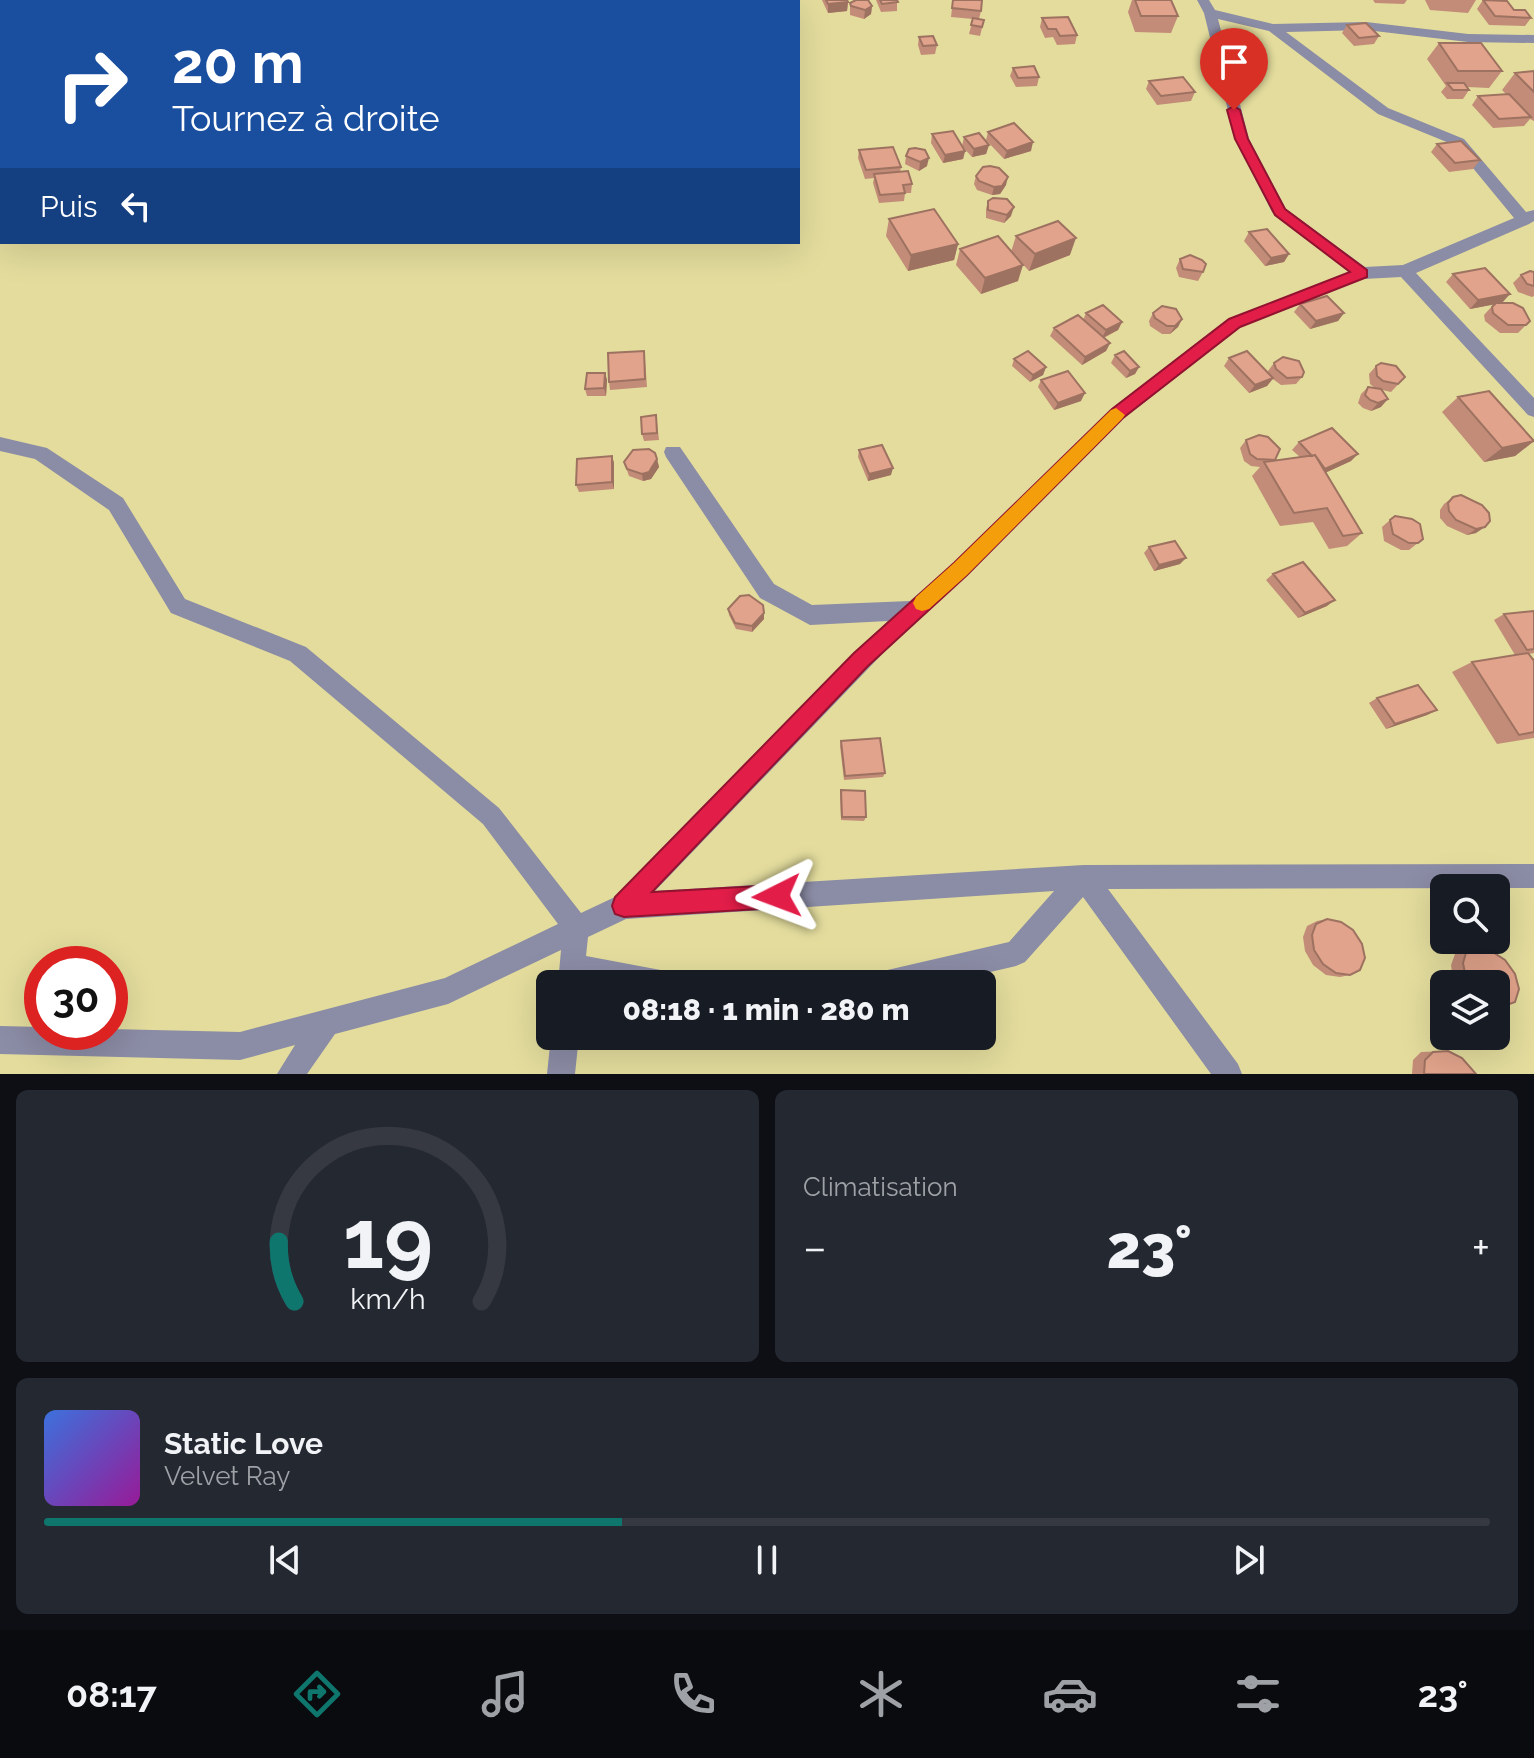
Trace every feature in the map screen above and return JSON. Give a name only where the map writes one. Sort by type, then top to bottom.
[{"type":"street","points":[[1207,7],[1273,28],[1366,26],[1468,38],[1534,39]]},
{"type":"street","points":[[1207,7],[1242,139],[1280,212],[1362,273]]},
{"type":"street","points":[[624,906],[787,734],[913,610],[961,569],[1117,414],[1234,323],[1362,273],[1405,271],[1529,217],[1459,142],[1383,111],[1273,28]]},
{"type":"street","points":[[1405,271],[1534,410]]},
{"type":"street","points":[[0,444],[40,453],[116,504],[178,606],[298,654],[491,816],[576,927],[572,970]]},
{"type":"street","points":[[673,452],[767,591],[810,615],[913,610]]},
{"type":"street","points":[[0,1040],[240,1046],[448,991],[624,906],[1084,877],[1534,876]]},
{"type":"street","points":[[943,970],[1016,953],[1084,877]]},
{"type":"street","points":[[1084,877],[1228,1074]]},
{"type":"street","points":[[291,1074],[327,1022]]},
{"type":"street","points":[[561,1074],[564,1050]]},
{"type":"building","points":[[826,0],[847,0],[848,2],[828,4]]},
{"type":"building","points":[[868,0],[872,6],[865,10],[851,6],[850,3]]},
{"type":"building","points":[[880,0],[897,0],[898,2],[882,4]]},
{"type":"building","points":[[953,0],[982,0],[981,11],[952,8]]},
{"type":"building","points":[[1135,0],[1171,0],[1178,16],[1141,16]]},
{"type":"building","points":[[1483,0],[1507,1],[1514,10],[1525,10],[1531,18],[1495,16]]},
{"type":"building","points":[[1068,17],[1077,35],[1060,36],[1056,29],[1048,29],[1042,18]]},
{"type":"building","points":[[973,18],[984,20],[982,27],[971,25]]},
{"type":"building","points":[[1366,23],[1379,36],[1359,38],[1347,25]]},
{"type":"building","points":[[933,36],[937,45],[923,46],[919,37]]},
{"type":"building","points":[[1439,43],[1481,43],[1502,71],[1458,71]]},
{"type":"building","points":[[1034,66],[1039,77],[1018,78],[1013,68]]},
{"type":"building","points":[[1534,71],[1534,92],[1515,73]]},
{"type":"building","points":[[1183,77],[1195,92],[1161,96],[1149,81]]},
{"type":"building","points":[[1447,83],[1464,83],[1469,90],[1453,90]]},
{"type":"building","points":[[1509,94],[1531,117],[1499,119],[1478,96]]},
{"type":"building","points":[[1014,123],[1033,142],[1007,151],[988,132]]},
{"type":"building","points":[[953,131],[965,151],[945,155],[932,134]]},
{"type":"building","points":[[979,133],[989,145],[974,149],[964,137]]},
{"type":"building","points":[[1461,141],[1480,160],[1455,163],[1437,144]]},
{"type":"building","points":[[893,147],[901,167],[866,170],[859,150]]},
{"type":"building","points":[[909,149],[925,150],[929,158],[920,162],[906,156]]},
{"type":"building","points":[[983,167],[999,168],[1008,177],[1002,186],[994,187],[979,181],[976,176]]},
{"type":"building","points":[[908,171],[912,184],[903,185],[905,193],[880,195],[874,174]]},
{"type":"building","points":[[993,198],[1007,199],[1014,207],[1007,215],[988,210],[988,201]]},
{"type":"building","points":[[934,209],[958,244],[911,255],[889,219]]},
{"type":"building","points":[[1058,221],[1076,238],[1035,254],[1016,236]]},
{"type":"building","points":[[1267,229],[1289,254],[1271,258],[1249,232]]},
{"type":"building","points":[[998,236],[1023,265],[985,278],[960,249]]},
{"type":"building","points":[[1190,255],[1206,264],[1203,272],[1183,269],[1180,259]]},
{"type":"building","points":[[1485,268],[1510,294],[1478,300],[1453,274]]},
{"type":"building","points":[[1534,272],[1534,286],[1527,284],[1521,275]]},
{"type":"building","points":[[1327,296],[1344,313],[1316,321],[1300,304]]},
{"type":"building","points":[[1496,303],[1513,303],[1523,308],[1530,321],[1526,325],[1508,325],[1493,313],[1492,307]]},
{"type":"building","points":[[1103,305],[1122,322],[1106,330],[1086,313]]},
{"type":"building","points":[[1162,306],[1176,309],[1182,319],[1175,326],[1167,326],[1155,318],[1153,313]]},
{"type":"building","points":[[1078,315],[1110,343],[1085,357],[1054,328]]},
{"type":"building","points":[[644,351],[645,379],[609,382],[608,353]]},
{"type":"building","points":[[1028,351],[1046,367],[1033,375],[1014,359]]},
{"type":"building","points":[[1124,351],[1139,367],[1130,371],[1115,355]]},
{"type":"building","points":[[1247,351],[1273,378],[1255,385],[1229,358]]},
{"type":"building","points":[[1283,357],[1299,361],[1304,372],[1302,377],[1287,378],[1276,369],[1274,363]]},
{"type":"building","points":[[1381,363],[1396,366],[1405,377],[1398,384],[1383,381],[1377,376],[1376,366]]},
{"type":"building","points":[[1068,371],[1085,393],[1058,403],[1041,380]]},
{"type":"building","points":[[587,373],[605,373],[604,388],[585,389]]},
{"type":"building","points":[[1368,387],[1381,389],[1388,399],[1378,403],[1370,400],[1365,395]]},
{"type":"building","points":[[1489,391],[1534,441],[1502,448],[1458,397]]},
{"type":"building","points":[[656,415],[657,433],[642,434],[641,417]]},
{"type":"building","points":[[1332,428],[1358,454],[1325,469],[1315,455],[1312,456],[1299,442]]},
{"type":"building","points":[[1259,435],[1268,437],[1280,449],[1275,460],[1257,459],[1250,454],[1246,440]]},
{"type":"building","points":[[882,445],[893,468],[869,474],[859,450]]},
{"type":"building","points":[[649,449],[657,459],[649,472],[642,474],[627,469],[624,462],[633,450]]},
{"type":"building","points":[[1315,455],[1362,533],[1343,536],[1327,508],[1294,513],[1264,462]]},
{"type":"building","points":[[612,456],[612,482],[576,485],[577,459]]},
{"type":"building","points":[[1461,495],[1482,505],[1489,513],[1490,521],[1485,527],[1476,529],[1456,520],[1449,511],[1448,503],[1453,497]]},
{"type":"building","points":[[1395,516],[1420,524],[1423,539],[1418,543],[1409,543],[1393,534],[1390,520]]},
{"type":"building","points":[[1175,541],[1186,558],[1159,565],[1149,547]]},
{"type":"building","points":[[1303,562],[1335,600],[1305,613],[1273,574]]},
{"type":"building","points":[[749,595],[763,605],[764,613],[752,626],[735,623],[728,609],[740,596]]},
{"type":"building","points":[[1534,611],[1534,649],[1527,650],[1504,614]]},
{"type":"building","points":[[1528,653],[1534,661],[1534,732],[1519,735],[1472,662]]},
{"type":"building","points":[[1418,685],[1437,710],[1395,724],[1377,698]]},
{"type":"building","points":[[880,738],[885,773],[845,776],[841,741]]},
{"type":"building","points":[[841,790],[865,791],[866,817],[842,817]]},
{"type":"building","points":[[1327,919],[1341,922],[1353,930],[1362,944],[1365,958],[1360,970],[1350,975],[1336,973],[1323,964],[1314,950],[1312,935],[1316,924]]},
{"type":"building","points":[[1466,954],[1496,954],[1505,960],[1515,974],[1519,989],[1515,1002],[1510,1004],[1510,970],[1464,970]]},
{"type":"building","points":[[1448,1051],[1462,1058],[1476,1074],[1424,1074],[1425,1060],[1433,1052]]},
{"type":"slow traffic","points":[[922,603],[961,569],[1116,415]]},
{"type":"route","points":[[777,896],[624,906],[861,660],[961,569],[1117,414],[1234,323],[1362,273],[1280,212],[1242,139],[1234,110]]}]
